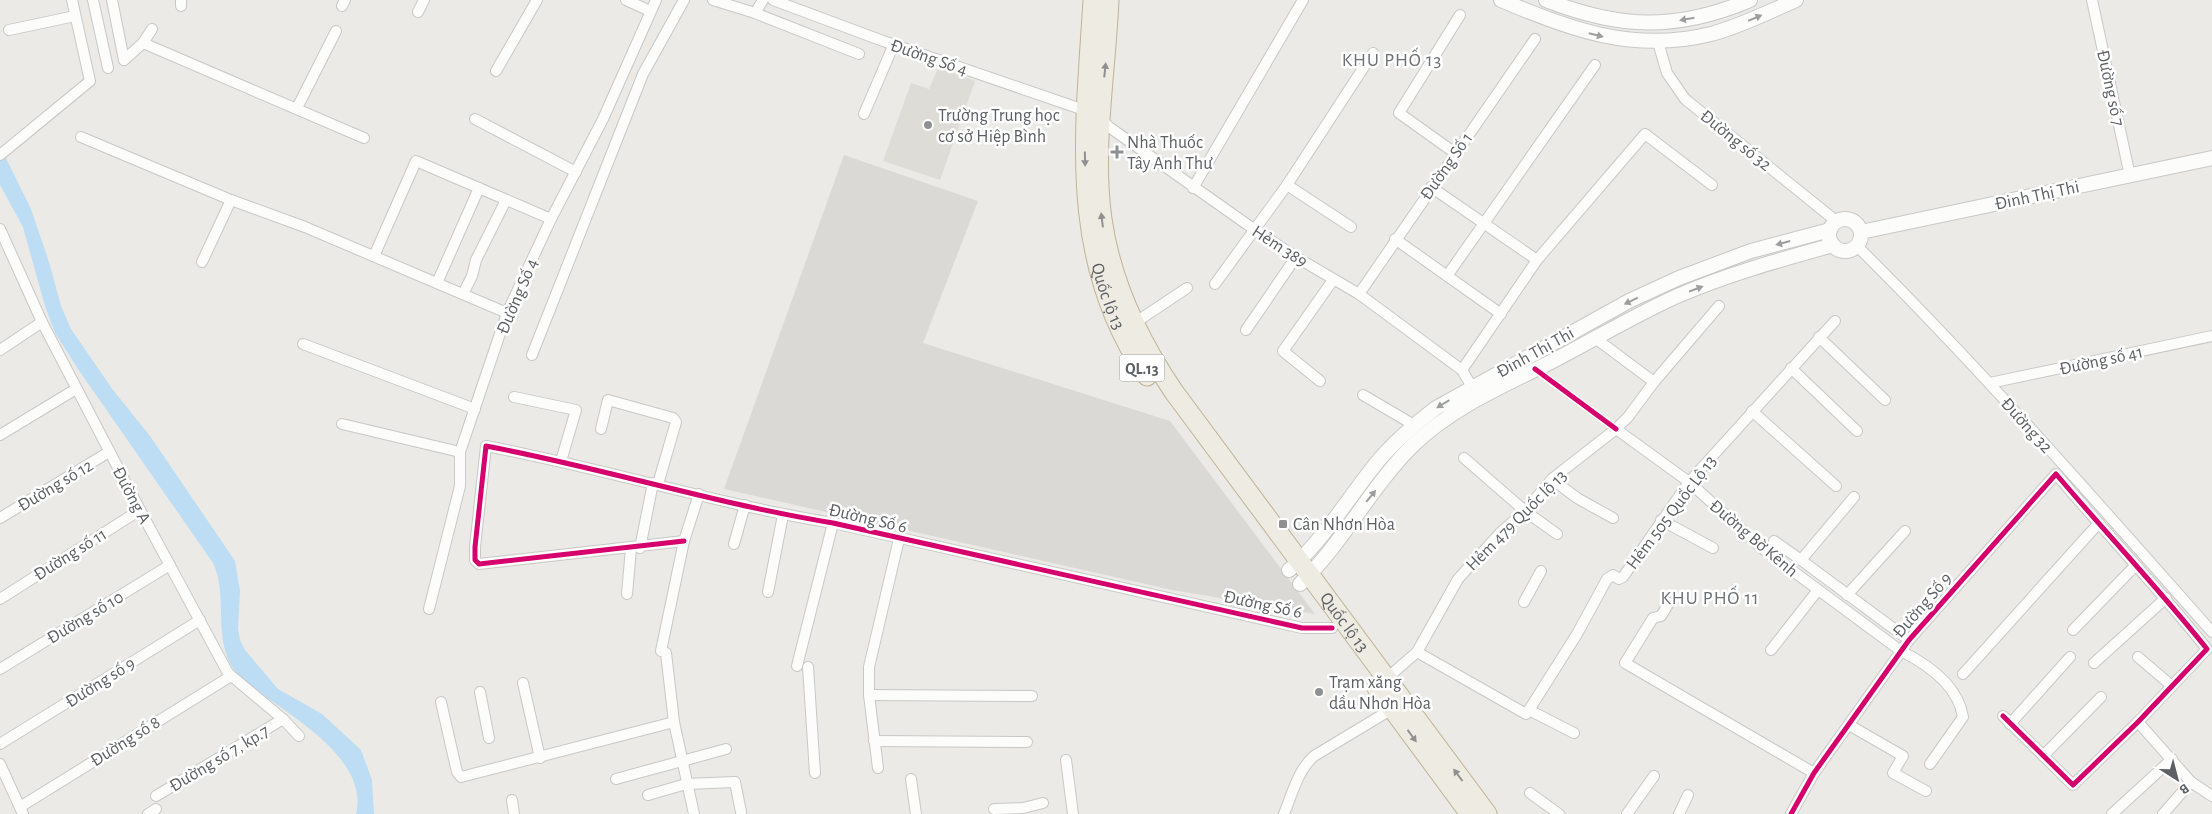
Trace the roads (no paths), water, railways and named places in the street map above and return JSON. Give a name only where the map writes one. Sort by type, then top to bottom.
[{"type":"highway","name":"Quốc lộ 13","points":[[1093,0],[1094,114],[1099,146],[1102,218],[1112,269],[1133,324],[1155,364],[1299,573],[1332,628],[1470,814]]},
{"type":"highway","name":"Quốc lộ 13","points":[[1110,0],[1094,114],[1084,147],[1088,218],[1106,293],[1121,330],[1144,372],[1164,400],[1299,573],[1386,680],[1487,814]]},
{"type":"street","points":[[0,155],[90,81],[72,0]]},
{"type":"street","points":[[93,0],[108,68]]},
{"type":"street","points":[[112,0],[124,60],[143,43],[152,29]]},
{"type":"street","points":[[418,12],[424,0]]},
{"type":"street","points":[[496,71],[537,0]]},
{"type":"street","points":[[626,0],[650,11]]},
{"type":"street","name":"Đường Số 4","points":[[429,609],[460,486],[460,452],[507,314],[551,219],[603,118],[656,0]]},
{"type":"street","points":[[532,355],[643,74],[684,0]]},
{"type":"street","points":[[713,0],[755,13],[859,54]]},
{"type":"street","points":[[755,13],[763,0]]},
{"type":"street","name":"Đường Số 4","points":[[773,0],[1094,114]]},
{"type":"street","points":[[1193,188],[1303,0]]},
{"type":"street","points":[[1501,0],[1562,25],[1598,36],[1658,42],[1710,34],[1754,19],[1796,0]]},
{"type":"street","points":[[1546,0],[1570,4],[1616,21],[1661,23],[1710,15],[1750,0]]},
{"type":"street","name":"Đường số 7","points":[[2092,0],[2130,176]]},
{"type":"street","points":[[1562,25],[1570,4]]},
{"type":"street","points":[[1455,153],[1399,113],[1460,15]]},
{"type":"street","points":[[9,30],[75,16]]},
{"type":"street","points":[[297,108],[336,31]]},
{"type":"street","name":"Đường Số 1","points":[[1359,294],[1395,239],[1535,39]]},
{"type":"street","name":"Đường số 32","points":[[1658,42],[1667,72],[1685,99],[1833,226]]},
{"type":"street","points":[[143,43],[364,138]]},
{"type":"street","points":[[864,114],[894,44]]},
{"type":"street","points":[[1215,284],[1287,185],[1373,53]]},
{"type":"street","points":[[1447,276],[1595,65]]},
{"type":"street","name":"Hẻm 389","points":[[1094,114],[1193,188],[1296,257],[1359,294],[1462,370]]},
{"type":"street","points":[[475,119],[576,172]]},
{"type":"street","points":[[1472,386],[1462,370],[1537,260],[1645,134],[1712,185]]},
{"type":"street","points":[[81,138],[231,200],[306,227],[437,282],[507,314]]},
{"type":"street","name":"Đinh Thị Thi","points":[[1861,232],[2212,158]]},
{"type":"street","points":[[374,256],[416,161],[551,219]]},
{"type":"street","points":[[1287,185],[1351,227]]},
{"type":"street","points":[[1431,187],[1537,260]]},
{"type":"street","points":[[437,282],[479,188]]},
{"type":"street","points":[[202,262],[231,200]]},
{"type":"street","points":[[463,294],[472,276],[476,260],[506,200]]},
{"type":"street","points":[[1842,219],[1852,220],[1861,232],[1860,242],[1848,251],[1842,251],[1833,246],[1829,235],[1833,226],[1842,219]]},
{"type":"street","name":"Đinh Thị Thi","points":[[1299,573],[1378,461],[1414,425],[1436,408],[1472,386],[1629,301],[1680,278],[1751,251],[1833,226]]},
{"type":"street","name":"Đường A","points":[[0,229],[4,249],[76,389],[231,676],[283,719],[299,736]]},
{"type":"street","points":[[1395,239],[1501,314]]},
{"type":"street","name":"Đinh Thị Thi","points":[[1299,573],[1412,446],[1434,428],[1478,399],[1663,303],[1767,263],[1833,246]]},
{"type":"street","name":"Đường 32","points":[[1857,246],[1928,316],[1990,383],[2212,632]]},
{"type":"street","points":[[1246,330],[1296,257]]},
{"type":"street","points":[[1320,381],[1283,351],[1333,280]]},
{"type":"street","points":[[1133,324],[1187,288]]},
{"type":"street","name":"Hẻm 479 Quốc lộ 13","points":[[1386,680],[1417,652],[1458,579],[1500,534],[1525,511],[1552,479],[1616,429],[1719,306]]},
{"type":"street","name":"Hẻm 505 Quốc Lộ 13","points":[[1528,712],[1577,634],[1607,579],[1613,575],[1619,579],[1623,577],[1689,482],[1835,321]]},
{"type":"street","points":[[0,350],[42,322]]},
{"type":"street","name":"Đường số 41","points":[[1990,383],[2212,336]]},
{"type":"street","points":[[1819,337],[1886,400]]},
{"type":"street","points":[[1595,338],[1654,382]]},
{"type":"street","points":[[303,344],[475,409]]},
{"type":"street","points":[[1791,368],[1857,431]]},
{"type":"street","points":[[0,435],[76,389]]},
{"type":"street","points":[[1363,395],[1414,425]]},
{"type":"street","points":[[514,396],[576,410],[561,461]]},
{"type":"street","points":[[601,429],[608,400],[673,418],[676,422],[636,548],[627,594]]},
{"type":"street","points":[[1752,411],[1836,486]]},
{"type":"street","points":[[342,424],[460,452]]},
{"type":"street","name":"Đường Bờ Kênh","points":[[1616,429],[1689,482],[1764,549],[1901,651],[1924,664],[1942,678],[1952,692],[1962,713],[1961,721],[1930,764]]},
{"type":"street","name":"Đường Số 6","points":[[636,548],[478,564],[475,547],[486,446],[656,483],[783,515],[833,523],[1302,628],[1332,628]]},
{"type":"street","name":"Đường số 12","points":[[0,518],[109,452]]},
{"type":"street","points":[[1464,458],[1525,511],[1557,534]]},
{"type":"street","name":"Đường Số 9","points":[[1790,814],[1814,773],[1909,640],[2056,474],[2098,524]]},
{"type":"street","points":[[1552,479],[1577,498],[1613,518]]},
{"type":"street","points":[[694,814],[674,722],[664,652],[684,541],[699,494]]},
{"type":"street","points":[[1801,560],[1854,497]]},
{"type":"street","points":[[734,544],[745,506]]},
{"type":"street","name":"Đường số 11","points":[[0,599],[140,510]]},
{"type":"street","points":[[768,592],[783,515]]},
{"type":"street","points":[[1661,520],[1713,548]]},
{"type":"street","points":[[815,773],[802,666],[833,523]]},
{"type":"street","points":[[1963,674],[2098,524],[2166,598],[2207,649],[2138,722],[2073,785],[2006,720],[2070,657]]},
{"type":"street","points":[[1847,595],[1905,531]]},
{"type":"street","points":[[878,768],[869,695],[869,667],[899,539]]},
{"type":"street","points":[[636,548],[684,541]]},
{"type":"street","points":[[1774,541],[1909,640]]},
{"type":"street","name":"Đường số 10","points":[[0,669],[170,565]]},
{"type":"street","points":[[2073,630],[2135,566]]},
{"type":"street","points":[[1524,602],[1541,572]]},
{"type":"street","points":[[1771,650],[1818,590]]},
{"type":"street","points":[[2094,663],[2166,598]]},
{"type":"street","points":[[1669,603],[1661,616],[1653,618],[1625,663],[1814,773]]},
{"type":"street","name":"Đường số 9","points":[[0,744],[200,620]]},
{"type":"street","points":[[1417,652],[1528,712],[1574,733]]},
{"type":"street","points":[[2138,657],[2172,686]]},
{"type":"street","name":"Đường số 8","points":[[21,810],[231,676]]},
{"type":"street","points":[[523,683],[540,758]]},
{"type":"street","points":[[480,692],[489,738]]},
{"type":"street","points":[[869,695],[1032,696]]},
{"type":"street","points":[[2043,756],[2101,697]]},
{"type":"street","points":[[441,702],[458,776],[461,777],[674,722]]},
{"type":"street","points":[[1284,814],[1308,762],[1314,756],[1392,709]]},
{"type":"street","name":"Đường số 7, kp.7","points":[[156,796],[283,719]]},
{"type":"street","points":[[2138,722],[2192,782],[2212,796]]},
{"type":"street","points":[[1849,725],[1903,756],[1893,773],[1926,791]]},
{"type":"street","points":[[874,741],[1027,742]]},
{"type":"street","points":[[616,779],[726,749]]},
{"type":"street","points":[[1066,760],[1073,814]]},
{"type":"street","points":[[2112,814],[2172,760]]},
{"type":"street","points":[[0,764],[21,810]]},
{"type":"street","points":[[1627,814],[1654,776]]},
{"type":"street","points":[[911,779],[916,814]]},
{"type":"street","points":[[648,794],[686,784],[735,782],[740,812]]},
{"type":"street","points":[[2164,814],[2192,782]]},
{"type":"street","points":[[1530,793],[1559,814]]},
{"type":"street","points":[[1679,814],[1688,795]]},
{"type":"street","points":[[512,800],[514,814]]},
{"type":"street","points":[[994,810],[1023,811],[1042,803]]},
{"type":"water","points":[[0,146],[31,209],[49,262],[61,306],[71,329],[113,390],[150,436],[235,561],[240,591],[238,629],[240,640],[245,650],[278,689],[322,714],[361,750],[372,780],[374,814],[356,814],[357,796],[353,780],[344,764],[332,749],[303,724],[247,685],[233,668],[226,653],[223,638],[218,577],[213,563],[55,333],[45,306],[23,227],[0,185]]},
{"type":"place","name":"Trường Trung học cơ sở Hiệp Bình","points":[[928,125]]},
{"type":"place","name":"Nhà Thuốc Tây Anh Thư","points":[[1117,152]]},
{"type":"place","name":"Cân Nhơn Hòa","points":[[1283,524]]},
{"type":"place","name":"Trạm xăng dầu Nhơn Hòa","points":[[1319,692]]},
{"type":"district","name":"KHU PHỐ 13","points":[[1392,59]]},
{"type":"district","name":"KHU PHỐ 11","points":[[1710,597]]}]
